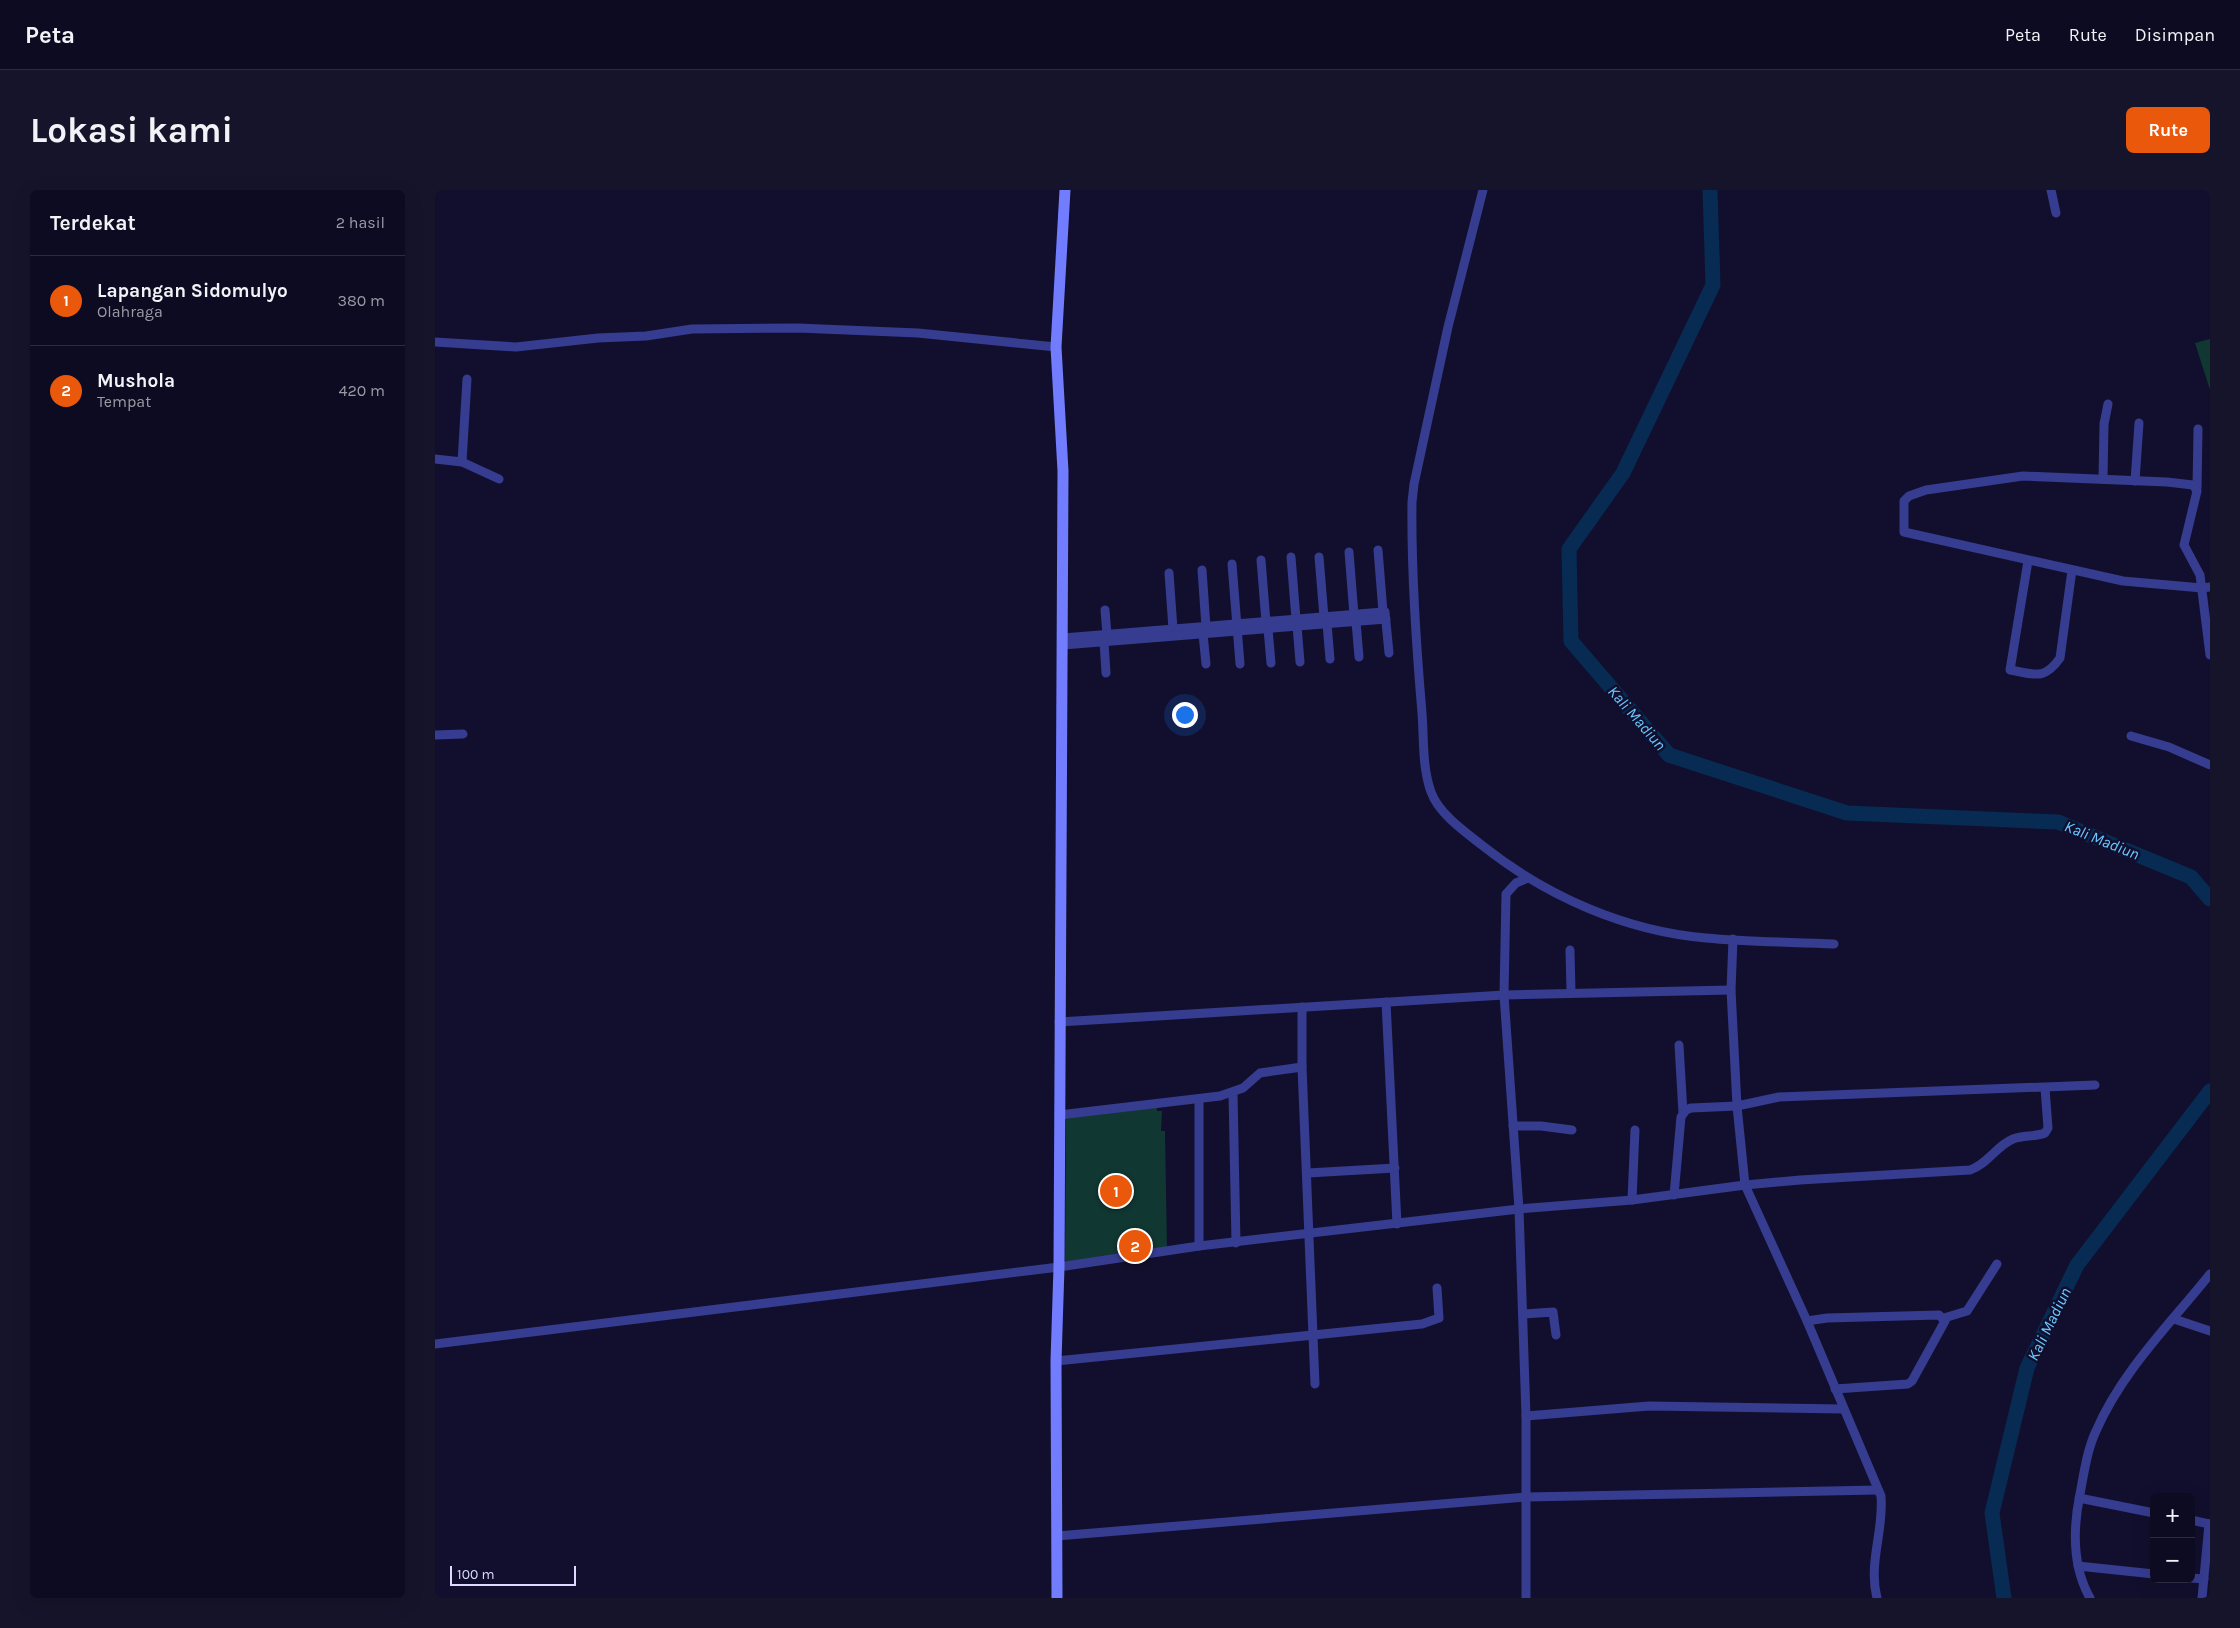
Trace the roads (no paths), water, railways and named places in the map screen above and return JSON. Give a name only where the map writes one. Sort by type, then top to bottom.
[{"type":"main road","points":[[1057,1598],[1056,1361],[1059,1267],[1063,471],[1056,347],[1065,190]]},
{"type":"street","points":[[1483,190],[1448,326],[1414,484],[1412,522],[1417,652],[1426,773],[1432,794],[1459,827],[1504,863],[1528,878],[1601,914],[1659,931],[1706,938],[1834,944]]},
{"type":"street","points":[[2051,190],[2056,213]]},
{"type":"street","points":[[435,342],[515,347],[598,338],[646,336],[692,329],[798,328],[918,333],[1056,347]]},
{"type":"street","points":[[462,462],[467,379]]},
{"type":"street","points":[[2103,479],[2104,424],[2108,404]]},
{"type":"street","points":[[2135,480],[2139,423]]},
{"type":"street","points":[[2199,428],[2197,488],[2184,544],[2199,570],[2206,587],[2210,655]]},
{"type":"street","points":[[435,459],[462,462],[499,478]]},
{"type":"street","points":[[2197,488],[2193,485],[2135,480],[2034,476],[2009,477],[1926,490],[1909,496],[1904,501],[1904,532],[2123,581],[2206,587]]},
{"type":"street","points":[[1378,550],[1389,653]]},
{"type":"street","points":[[1349,552],[1359,657]]},
{"type":"street","points":[[1291,557],[1300,662]]},
{"type":"street","points":[[1319,557],[1330,659]]},
{"type":"street","points":[[1261,560],[1271,664]]},
{"type":"street","points":[[2028,561],[2010,670],[2040,676],[2052,669],[2060,658],[2072,570]]},
{"type":"street","points":[[1232,564],[1232,628],[1240,664]]},
{"type":"street","points":[[1201,570],[1205,664]]},
{"type":"street","points":[[1169,573],[1173,629]]},
{"type":"street","points":[[1105,610],[1106,673]]},
{"type":"street","points":[[1063,642],[1384,616]]},
{"type":"street","points":[[1105,639],[1173,629],[1205,630]]},
{"type":"street","points":[[435,735],[463,734]]},
{"type":"street","points":[[2131,736],[2169,747],[2210,765]]},
{"type":"street","points":[[1526,1598],[1527,1497],[1523,1314],[1519,1209],[1504,995],[1506,894],[1516,883],[1528,878]]},
{"type":"street","points":[[1733,939],[1731,990],[1737,1106],[1745,1184],[1807,1322],[1881,1496],[1882,1507],[1873,1570],[1877,1598]]},
{"type":"street","points":[[1570,950],[1571,992]]},
{"type":"street","points":[[1059,1022],[1504,995],[1571,992],[1731,990]]},
{"type":"street","points":[[1386,1002],[1397,1224]]},
{"type":"street","points":[[1302,1007],[1302,1068],[1308,1173],[1315,1384]]},
{"type":"street","points":[[1674,1195],[1681,1117],[1683,1113],[1679,1045]]},
{"type":"street","points":[[1059,1116],[1199,1099],[1243,1088],[1260,1073],[1302,1068]]},
{"type":"street","points":[[1683,1113],[1691,1108],[1737,1106],[1779,1097],[2095,1085]]},
{"type":"street","points":[[435,1344],[1059,1267],[1199,1246],[1519,1209],[1632,1200],[1745,1184],[1970,1170],[1980,1166],[2004,1144],[2014,1139],[2045,1133],[2048,1128],[2045,1088]]},
{"type":"street","points":[[1233,1092],[1236,1242]]},
{"type":"street","points":[[1199,1099],[1199,1246]]},
{"type":"street","points":[[1513,1126],[1541,1126],[1572,1130]]},
{"type":"street","points":[[1632,1200],[1635,1130]]},
{"type":"street","points":[[1308,1173],[1395,1168]]},
{"type":"street","points":[[1807,1322],[1850,1317],[1939,1315],[1944,1318],[1967,1311],[1997,1264]]},
{"type":"street","points":[[2090,1598],[2082,1581],[2078,1566],[2076,1525],[2079,1498],[2095,1433],[2121,1384],[2139,1359],[2210,1274]]},
{"type":"street","points":[[1056,1361],[1422,1324],[1438,1320],[1437,1288]]},
{"type":"street","points":[[1523,1314],[1553,1312],[1556,1335]]},
{"type":"street","points":[[1835,1389],[1908,1384],[1913,1381],[1945,1321],[1944,1318]]},
{"type":"street","points":[[2174,1319],[2210,1331]]},
{"type":"street","points":[[1526,1416],[1649,1406],[1843,1409]]},
{"type":"street","points":[[1057,1536],[1527,1497],[1878,1490]]},
{"type":"street","points":[[2079,1498],[2150,1512]]},
{"type":"street","points":[[2195,1521],[2209,1524],[2202,1598]]},
{"type":"street","points":[[2078,1566],[2150,1574]]},
{"type":"street","points":[[2195,1578],[2204,1579]]},
{"type":"waterway","name":"Kali Madiun","points":[[1710,190],[1713,285],[1623,473],[1569,549],[1571,641],[1669,755],[1847,813],[2058,822],[2191,877],[2210,899]]},
{"type":"waterway","name":"Kali Madiun","points":[[2004,1598],[1992,1513],[2027,1368],[2077,1265],[2210,1091]]},
{"type":"place","name":"Lapangan Sidomulyo","points":[[1116,1191]]},
{"type":"place","name":"Mushola","points":[[1135,1246]]}]
